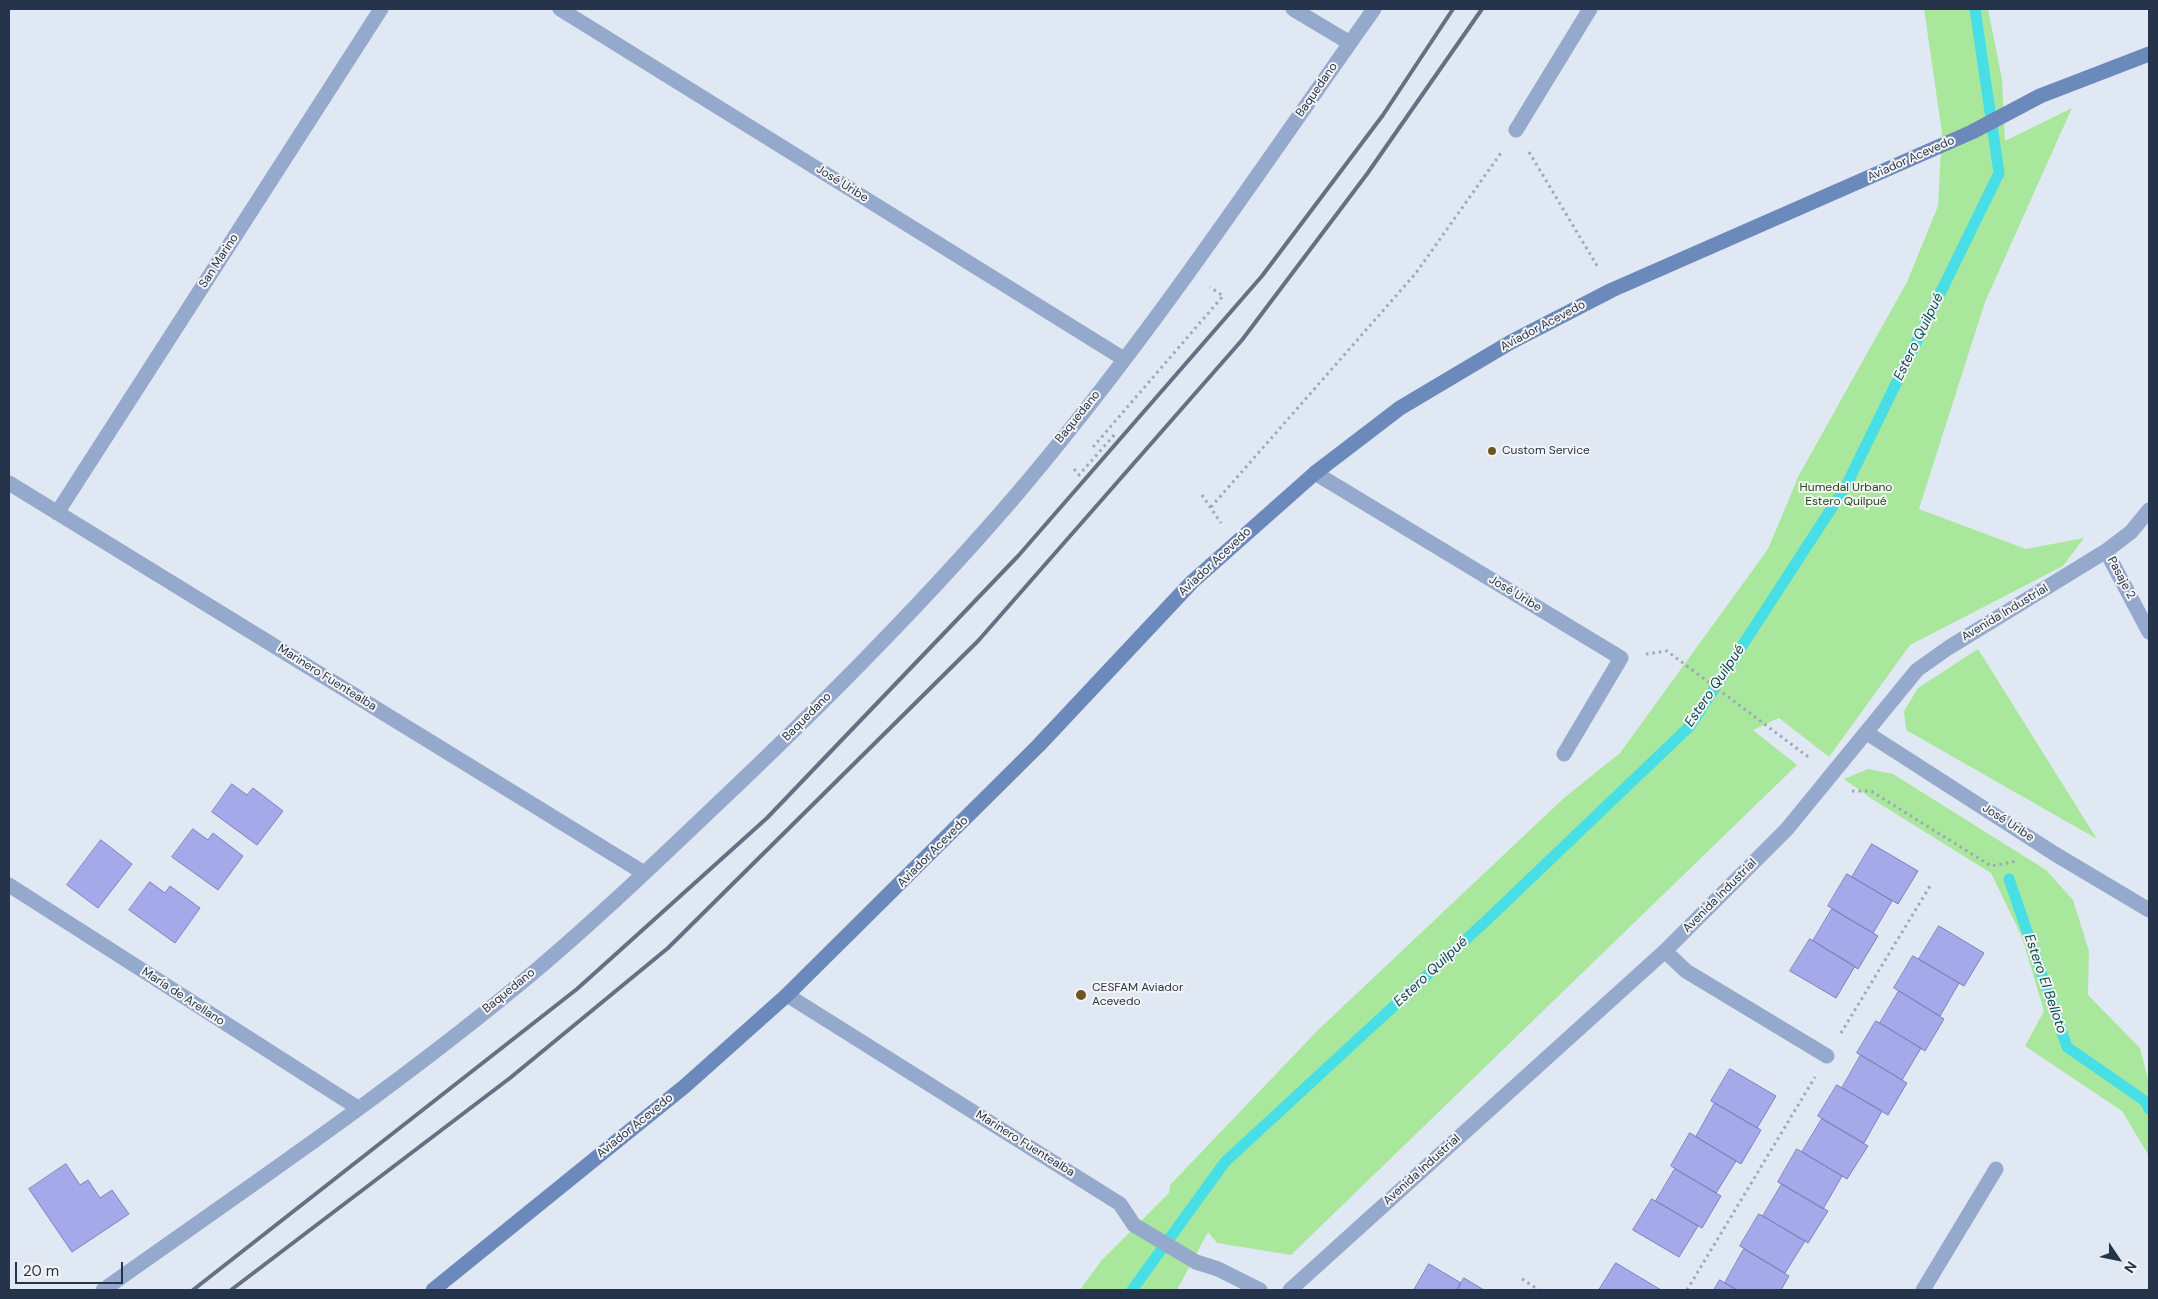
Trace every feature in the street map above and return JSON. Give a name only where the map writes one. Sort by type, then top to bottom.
[{"type":"main road","name":"Aviador Acevedo","points":[[433,1290],[685,1086],[787,995],[1025,759],[1192,582],[1315,473],[1400,408],[1511,342],[1612,290],[1972,132],[2040,96],[2149,54]]},
{"type":"street","name":"San Marino","points":[[57,512],[381,9]]},
{"type":"street","name":"José Uribe","points":[[560,9],[1124,359]]},
{"type":"street","points":[[1293,9],[1350,43]]},
{"type":"street","name":"Baquedano","points":[[103,1290],[358,1108],[516,987],[644,874],[766,758],[892,631],[1017,493],[1145,334],[1374,9]]},
{"type":"street","points":[[1516,130],[1590,9]]},
{"type":"street","name":"José Uribe","points":[[1315,473],[1621,658],[1564,754]]},
{"type":"street","name":"Marinero Fuentealba","points":[[9,484],[644,874]]},
{"type":"street","name":"Avenida Industrial","points":[[1290,1290],[1665,951],[1787,828],[1832,776],[1917,670],[1948,648],[2106,551],[2131,532],[2149,510]]},
{"type":"street","name":"Pasaje 2","points":[[2106,551],[2149,632]]},
{"type":"street","name":"José Uribe","points":[[1867,733],[2056,854],[2149,910]]},
{"type":"street","name":"María de Arellano","points":[[9,885],[358,1108]]},
{"type":"street","points":[[1665,951],[1686,971],[1827,1056]]},
{"type":"street","name":"Marinero Fuentealba","points":[[787,995],[1120,1204],[1134,1225],[1196,1262],[1218,1269],[1260,1290]]},
{"type":"street","points":[[1923,1290],[1996,1169]]},
{"type":"path","points":[[1211,507],[1416,273],[1516,130],[1612,290]]},
{"type":"path","points":[[1086,455],[1223,296],[1210,286],[1204,294]]},
{"type":"path","points":[[1080,462],[1073,470],[1079,476],[1116,433]]},
{"type":"path","points":[[1202,495],[1234,543]]},
{"type":"path","points":[[1668,651],[1832,776],[1846,791],[1871,791],[1991,866],[2056,854]]},
{"type":"path","points":[[1688,1290],[1930,886]]},
{"type":"path","points":[[1522,1279],[1539,1290]]},
{"type":"green space","name":"Humedal Urbano Estero Quilpué","points":[[1924,9],[1988,9],[2002,79],[2005,141],[2072,108],[1985,302],[1919,509],[2026,549],[2084,538],[2063,566],[1910,645],[1829,757],[1779,718],[1753,730],[1797,765],[1291,1255],[1217,1243],[1208,1232],[1177,1290],[1080,1290],[1101,1261],[1169,1193],[1170,1185],[1318,1030],[1564,798],[1620,753],[1768,549],[1799,475],[1907,282],[1938,206],[1942,133]]},
{"type":"green space","points":[[1978,649],[2097,839],[1906,730],[1904,711],[1918,688]]},
{"type":"green space","points":[[1868,769],[1893,774],[2046,870],[2073,900],[2089,951],[2088,995],[2140,1048],[2149,1083],[2149,1156],[2122,1111],[2025,1046],[2044,1011],[2022,937],[1991,873],[1872,799],[1844,779]]},
{"type":"building","points":[[232,784],[247,795],[253,788],[283,811],[257,845],[212,812]]},
{"type":"building","points":[[193,829],[208,840],[213,833],[243,856],[218,890],[172,857]]},
{"type":"building","points":[[101,840],[132,864],[98,908],[67,885]]},
{"type":"building","points":[[1872,844],[1918,871],[1898,904],[1852,877]]},
{"type":"building","points":[[1847,874],[1892,901],[1873,933],[1828,906]]},
{"type":"building","points":[[150,882],[165,893],[170,886],[200,908],[175,943],[129,910]]},
{"type":"building","points":[[1832,909],[1878,936],[1858,969],[1813,941]]},
{"type":"building","points":[[1939,926],[1984,953],[1964,986],[1919,959]]},
{"type":"building","points":[[1810,939],[1855,966],[1836,998],[1790,971]]},
{"type":"building","points":[[1913,956],[1959,983],[1940,1016],[1894,988]]},
{"type":"building","points":[[1899,991],[1944,1019],[1925,1051],[1880,1023]]},
{"type":"building","points":[[1876,1021],[1921,1048],[1902,1080],[1857,1053]]},
{"type":"building","points":[[1861,1055],[1907,1083],[1888,1115],[1842,1088]]},
{"type":"building","points":[[1730,1069],[1776,1096],[1757,1128],[1711,1101]]},
{"type":"building","points":[[1837,1085],[1882,1111],[1864,1143],[1818,1116]]},
{"type":"building","points":[[1715,1103],[1761,1130],[1741,1164],[1696,1137]]},
{"type":"building","points":[[1822,1119],[1868,1146],[1847,1179],[1802,1152]]},
{"type":"building","points":[[1690,1133],[1736,1161],[1716,1193],[1671,1166]]},
{"type":"building","points":[[1797,1149],[1842,1176],[1823,1209],[1778,1182]]},
{"type":"building","points":[[66,1164],[80,1185],[88,1180],[100,1198],[112,1190],[129,1214],[72,1252],[29,1189]]},
{"type":"building","points":[[1675,1169],[1721,1196],[1702,1228],[1656,1201]]},
{"type":"building","points":[[1782,1184],[1828,1211],[1808,1243],[1763,1216]]},
{"type":"building","points":[[1652,1199],[1698,1226],[1679,1257],[1633,1230]]},
{"type":"building","points":[[1759,1214],[1805,1241],[1785,1273],[1740,1246]]},
{"type":"building","points":[[1744,1249],[1789,1276],[1781,1290],[1737,1290],[1725,1283]]},
{"type":"building","points":[[1616,1263],[1661,1290],[1599,1290]]},
{"type":"building","points":[[1429,1264],[1461,1283],[1457,1290],[1414,1290]]},
{"type":"building","points":[[1464,1278],[1484,1290],[1457,1290]]},
{"type":"building","points":[[1720,1280],[1725,1283],[1737,1290],[1714,1290]]},
{"type":"waterway","name":"Estero Quilpué","points":[[1132,1290],[1225,1162],[1487,920],[1690,726],[1846,486],[1999,173],[1975,9]]},
{"type":"waterway","name":"Estero El Belloto","points":[[2009,879],[2067,1047],[2145,1101],[2149,1109]]},
{"type":"railway","points":[[193,1290],[577,989],[767,818],[1019,555],[1262,276],[1383,115],[1453,9]]},
{"type":"railway","points":[[231,1290],[510,1078],[668,948],[978,641],[1242,340],[1367,174],[1482,9]]},
{"type":"place","name":"Custom Service","points":[[1492,451]]},
{"type":"place","name":"CESFAM Aviador Acevedo","points":[[1081,995]]}]
